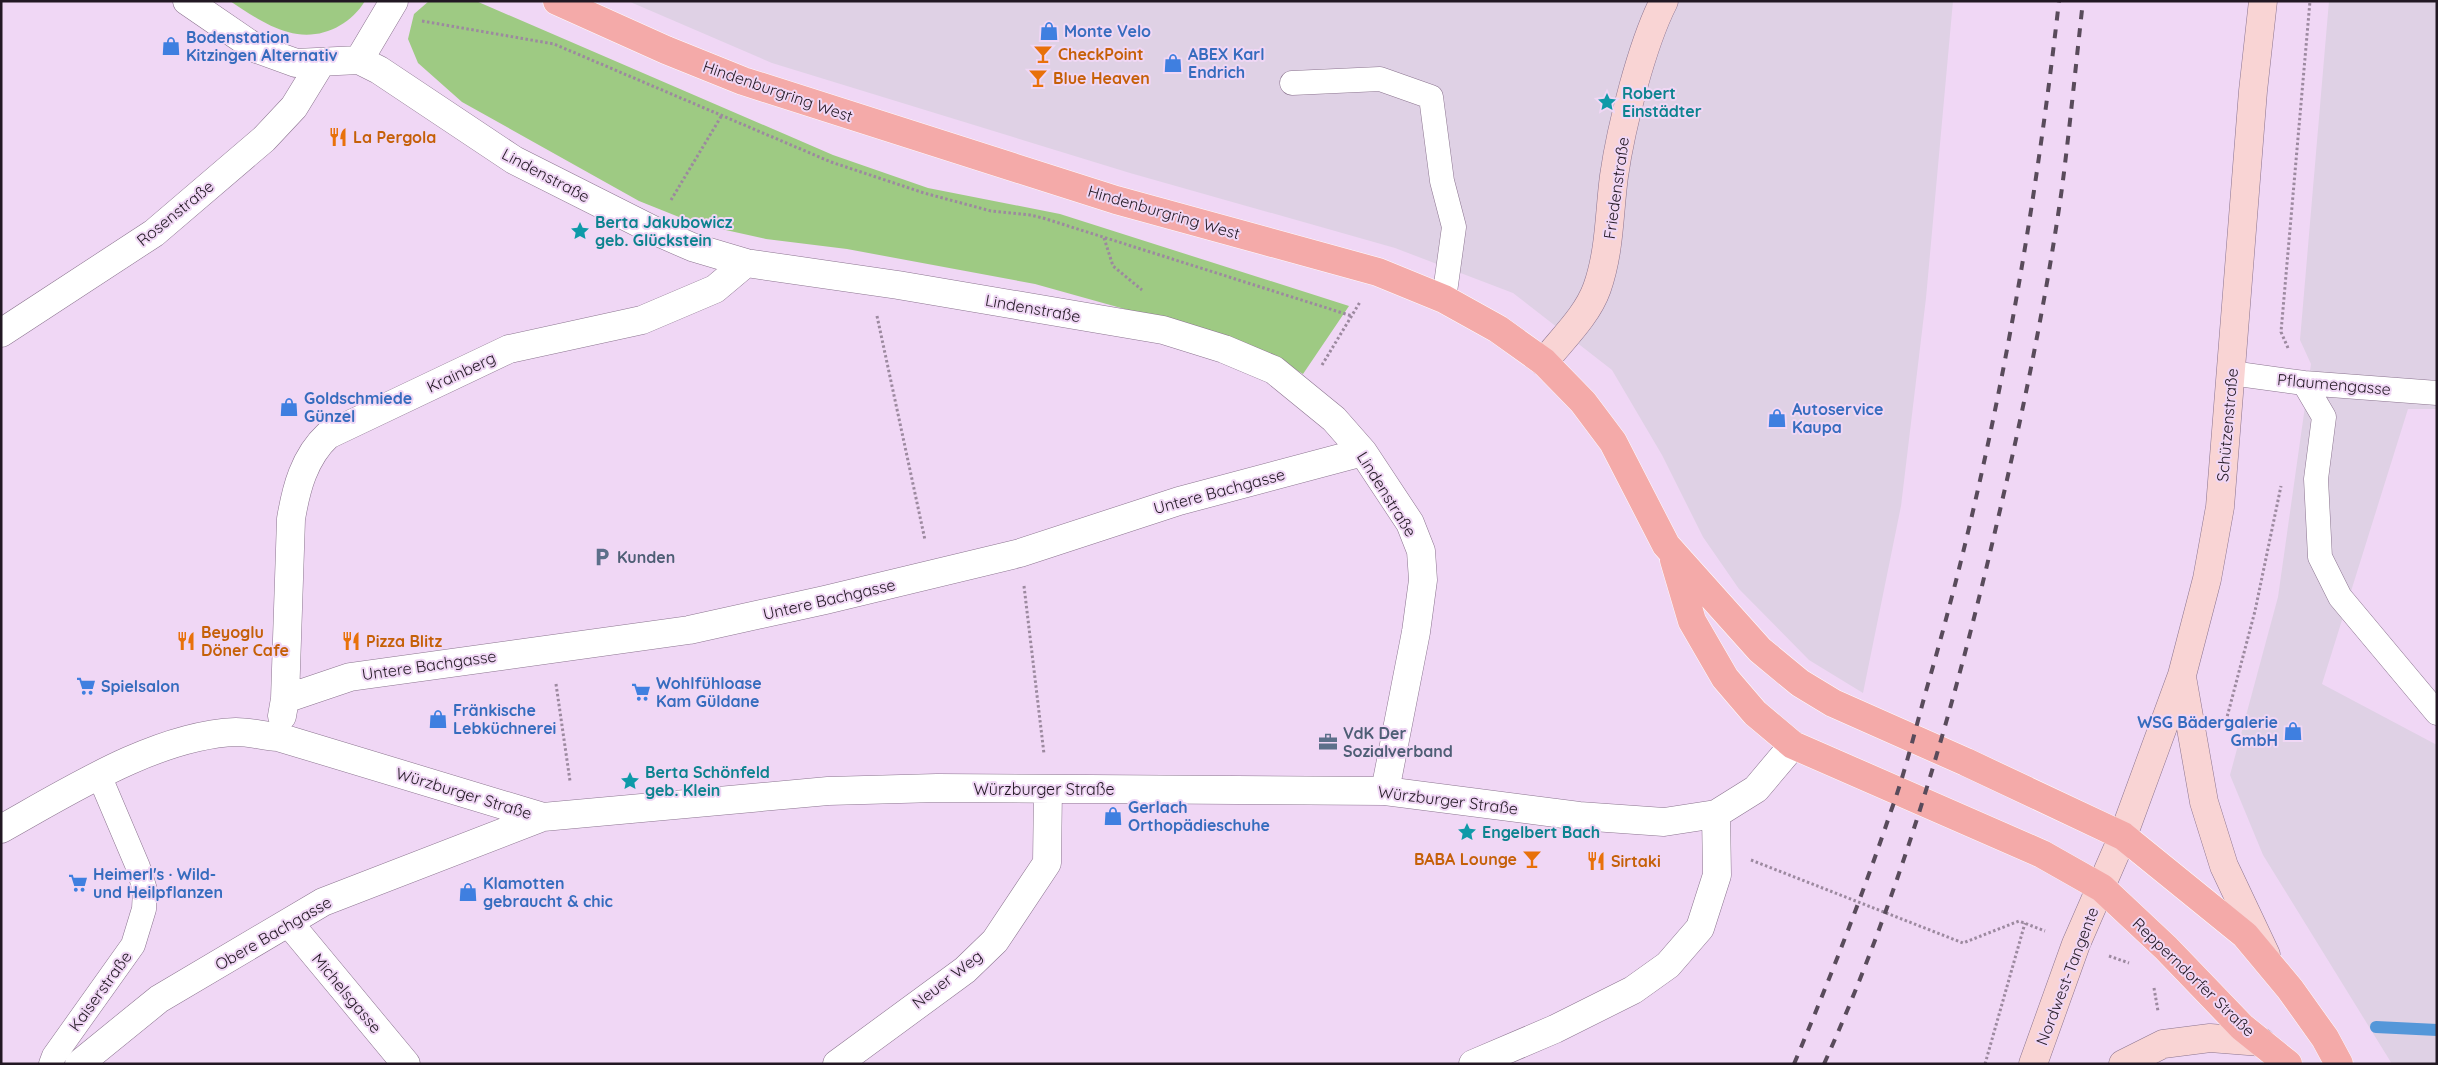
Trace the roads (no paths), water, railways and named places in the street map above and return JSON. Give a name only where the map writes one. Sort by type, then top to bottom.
[{"type":"main road","name":"Hindenburgring West","points":[[558,1],[666,50],[743,81],[1116,200],[1378,272],[1444,299],[1498,329],[1544,362],[1583,402],[1613,442],[1644,505],[1672,553]]},
{"type":"main road","name":"Friedenstraße","points":[[1544,362],[1580,317],[1596,290],[1608,247],[1614,175],[1624,128],[1640,67],[1664,1]]},
{"type":"main road","name":"Schützenstraße","points":[[2123,836],[2182,676],[2207,579],[2220,507],[2253,91],[2263,1]]},
{"type":"main road","name":"Repperndorfer Straße","points":[[1672,553],[1692,621],[1725,678],[1755,713],[1793,745],[2042,854],[2102,888],[2166,948],[2242,1027],[2288,1064]]},
{"type":"main road","points":[[1672,553],[1760,650],[1800,683],[1833,703],[1966,762],[2123,836],[2245,935],[2271,965],[2320,1031],[2339,1064]]},
{"type":"main road","points":[[2182,676],[2204,802],[2224,866],[2271,965]]},
{"type":"main road","name":"Nordwest-Tangente","points":[[2033,1064],[2076,944],[2123,836]]},
{"type":"main road","points":[[2123,1064],[2163,1044],[2210,1038],[2261,1042]]},
{"type":"street","points":[[187,1],[257,49],[296,63],[321,64],[358,60],[390,8]]},
{"type":"street","name":"Lindenstraße","points":[[358,60],[379,70],[514,160],[653,230],[692,247],[746,263],[1163,330],[1224,349],[1274,370],[1334,419],[1363,452],[1410,523],[1421,551],[1423,580],[1416,632],[1385,790]]},
{"type":"street","name":"Rosenstraße","points":[[1,333],[154,233],[264,139],[294,107],[321,64]]},
{"type":"street","name":"Krainberg","points":[[278,738],[285,699],[290,519],[295,497],[305,469],[318,444],[328,435],[509,349],[642,320],[715,289],[746,263]]},
{"type":"street","name":"Untere Bachgasse","points":[[285,699],[350,676],[689,630],[1020,553],[1179,500],[1363,452]]},
{"type":"street","points":[[1,829],[99,775],[168,747],[209,735],[238,732],[278,738]]},
{"type":"street","name":"Würzburger Straße","points":[[278,738],[543,817],[828,791],[937,788],[1385,790],[1579,816],[1664,822],[1716,814],[1756,789],[1793,745]]},
{"type":"street","name":"Neuer Weg","points":[[837,1064],[965,970],[995,940],[1047,863],[1048,789]]},
{"type":"street","points":[[1473,1064],[1554,1029],[1633,990],[1668,965],[1700,928],[1717,875],[1716,814]]},
{"type":"street","name":"Obere Bachgasse","points":[[79,1064],[159,999],[323,902],[543,817]]},
{"type":"street","name":"Michelsgasse","points":[[289,923],[406,1064]]},
{"type":"lane","points":[[1292,83],[1380,79],[1431,97],[1442,181],[1454,228],[1444,299]]},
{"type":"lane","name":"Pflaumengasse","points":[[2231,373],[2304,382],[2437,393]]},
{"type":"lane","points":[[2304,382],[2324,417],[2316,479],[2320,558],[2340,597],[2437,713]]},
{"type":"lane","name":"Kaiserstraße","points":[[51,1064],[54,1056],[134,945],[144,909],[145,890],[138,867],[99,775]]},
{"type":"waterway","points":[[2376,1027],[2437,1030]]},
{"type":"railway","points":[[1794,1064],[1845,939],[1896,795],[1911,748],[1972,516],[2008,346],[2023,260],[2037,174],[2059,1]]},
{"type":"railway","points":[[1824,1064],[1878,932],[1924,798],[1963,661],[1997,523],[2016,440],[2049,272],[2062,188],[2083,1]]},
{"type":"place","name":"Monte Velo","points":[[1049,31]]},
{"type":"place","name":"Bodenstation Kitzingen Alternativ","points":[[171,46]]},
{"type":"place","name":"CheckPoint","points":[[1043,54]]},
{"type":"place","name":"ABEX Karl Endrich","points":[[1173,63]]},
{"type":"place","name":"Blue Heaven","points":[[1038,78]]},
{"type":"place","name":"Robert Einstädter","points":[[1607,102]]},
{"type":"place","name":"La Pergola","points":[[338,137]]},
{"type":"place","name":"Berta Jakubowicz geb. Glückstein","points":[[580,231]]},
{"type":"place","name":"Goldschmiede Günzel","points":[[289,407]]},
{"type":"place","name":"Autoservice Kaupa","points":[[1777,418]]},
{"type":"place","name":"Kunden","points":[[602,557]]},
{"type":"place","name":"Beyoglu Döner Cafe","points":[[186,641]]},
{"type":"place","name":"Pizza Blitz","points":[[351,641]]},
{"type":"place","name":"Spielsalon","points":[[86,686]]},
{"type":"place","name":"Wohlfühloase Kam Güldane","points":[[641,692]]},
{"type":"place","name":"Fränkische Lebküchnerei","points":[[438,719]]},
{"type":"place","name":"WSG Bädergalerie GmbH","points":[[2293,731]]},
{"type":"place","name":"VdK Der Sozialverband","points":[[1328,742]]},
{"type":"place","name":"Berta Schönfeld geb. Klein","points":[[630,781]]},
{"type":"place","name":"Gerlach Orthopädieschuhe","points":[[1113,816]]},
{"type":"place","name":"Engelbert Bach","points":[[1467,832]]},
{"type":"place","name":"BABA Lounge","points":[[1532,859]]},
{"type":"place","name":"Sirtaki","points":[[1596,861]]},
{"type":"place","name":"Heimerl's · Wild- und Heilpflanzen","points":[[78,883]]},
{"type":"place","name":"Klamotten gebraucht & chic","points":[[468,892]]}]
